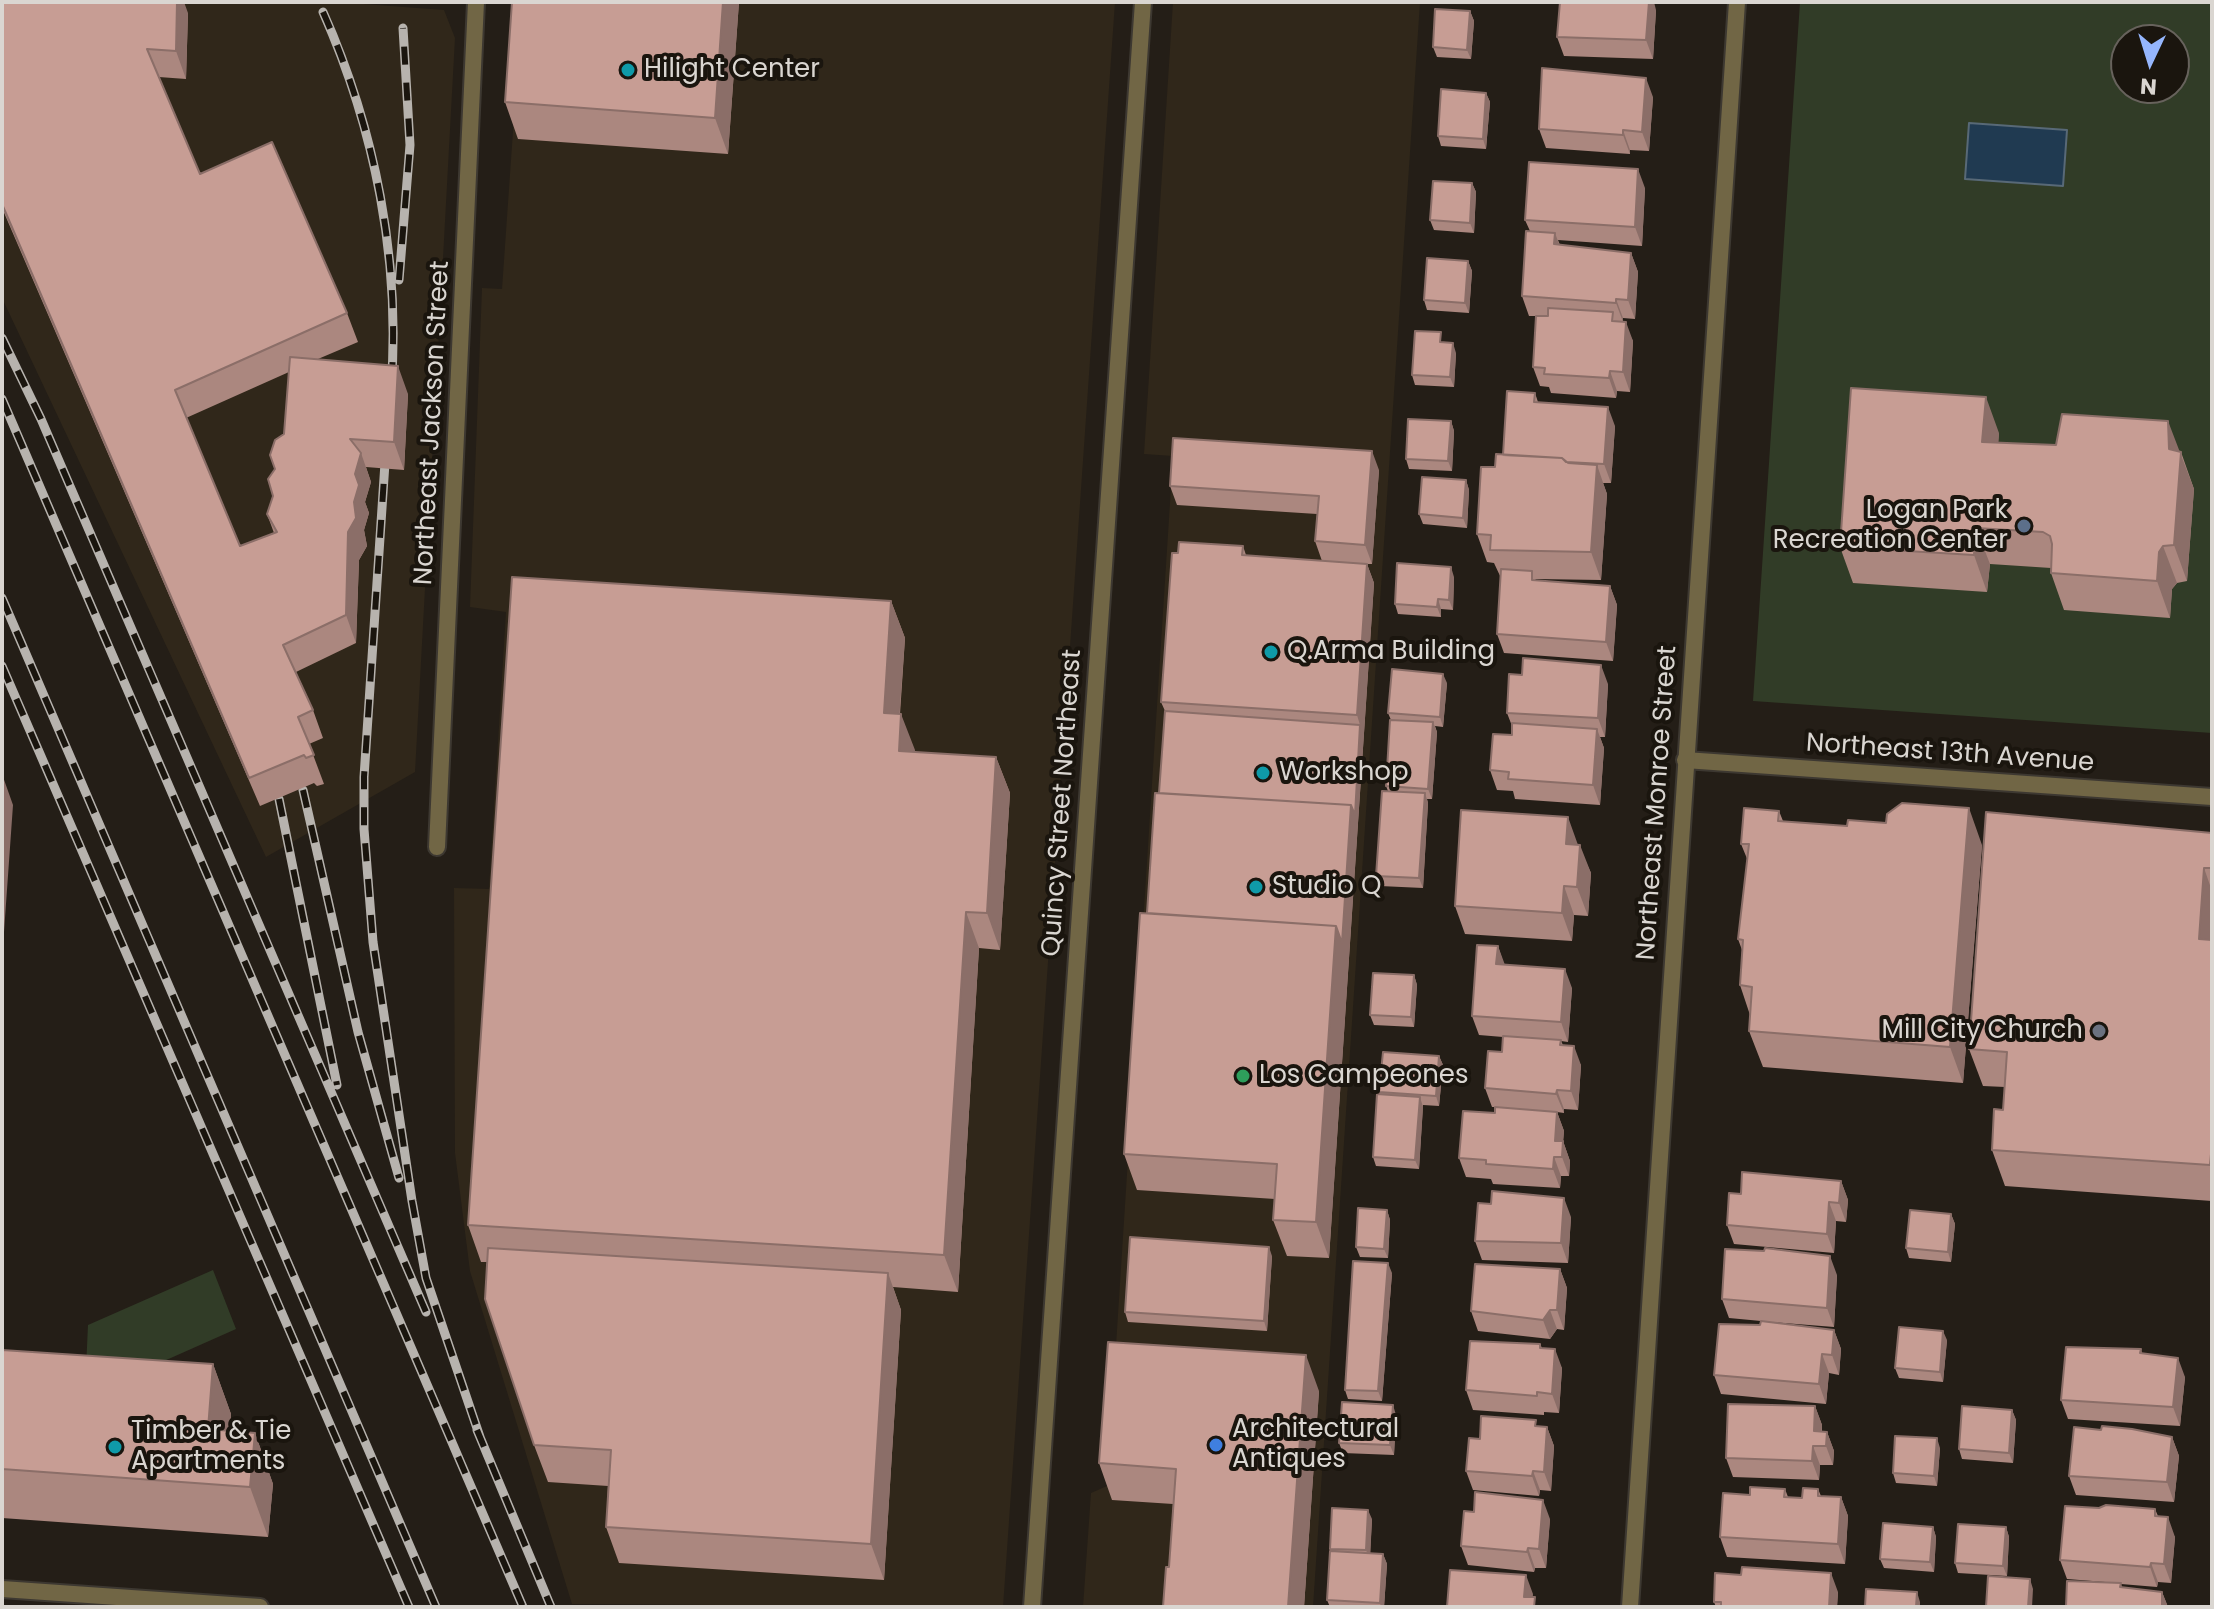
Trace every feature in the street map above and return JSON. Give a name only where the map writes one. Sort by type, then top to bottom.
[{"type":"street","name":"Northeast Jackson Street","points":[[437,847],[476,2]]},
{"type":"street","name":"Quincy Street Northeast","points":[[1032,1607],[1143,2]]},
{"type":"street","name":"Northeast Monroe Street","points":[[1630,1607],[1737,2]]},
{"type":"street","name":"Northeast 13th Avenue","points":[[1685,760],[2212,797]]},
{"type":"street","points":[[2,1589],[260,1607]]},
{"type":"shaded area","points":[[2,2],[337,2],[444,10],[455,38],[415,772],[266,857],[2,298]]},
{"type":"shaded area","points":[[522,2],[1115,2],[1003,1607],[572,1604],[470,1271],[455,1153],[454,888],[489,889],[506,612],[470,607],[482,288],[502,289]]},
{"type":"shaded area","points":[[1173,2],[1420,2],[1313,1607],[1083,1607],[1091,1493],[1107,1486],[1173,456],[1144,454]]},
{"type":"green space","points":[[1800,2],[2212,2],[2212,733],[1753,701]]},
{"type":"green space","points":[[213,1270],[236,1329],[137,1373],[86,1369],[88,1325]]},
{"type":"water","points":[[1969,123],[2067,130],[2063,186],[1965,179]]},
{"type":"building","points":[[4,2],[177,2],[176,51],[147,49],[200,174],[272,142],[347,313],[175,390],[240,546],[277,532],[267,514],[273,496],[268,479],[275,469],[270,455],[275,440],[284,434],[290,357],[398,366],[394,442],[350,439],[361,453],[355,474],[359,485],[354,502],[356,518],[348,532],[346,615],[283,645],[313,710],[298,717],[314,755],[306,758],[304,755],[249,778],[2,204]]},
{"type":"building","name":"Hilight Center","points":[[512,2],[723,2],[715,118],[505,102]]},
{"type":"building","points":[[1560,2],[1649,2],[1646,40],[1557,37]]},
{"type":"building","points":[[1435,9],[1470,11],[1467,50],[1433,47]]},
{"type":"building","points":[[1542,68],[1646,78],[1642,132],[1623,130],[1623,135],[1539,129]]},
{"type":"building","points":[[1441,89],[1486,93],[1483,139],[1438,136]]},
{"type":"building","points":[[1529,162],[1638,169],[1635,227],[1525,220]]},
{"type":"building","points":[[1433,181],[1472,183],[1470,223],[1430,220]]},
{"type":"building","points":[[1526,231],[1555,233],[1554,244],[1631,253],[1628,300],[1616,299],[1616,303],[1522,296]]},
{"type":"building","points":[[1427,258],[1468,261],[1465,303],[1424,300]]},
{"type":"building","points":[[1548,308],[1613,312],[1612,321],[1626,322],[1623,372],[1610,371],[1609,378],[1544,374],[1545,368],[1533,367],[1536,316],[1548,316]]},
{"type":"building","points":[[1415,331],[1441,332],[1440,342],[1453,343],[1450,377],[1412,375]]},
{"type":"building","name":"Logan Park Recreation Center","points":[[1851,388],[1986,397],[1982,442],[2056,445],[2062,414],[2168,421],[2169,449],[2181,452],[2174,545],[2163,546],[2159,552],[2157,581],[2051,573],[2052,544],[2050,536],[2043,532],[1976,528],[1974,555],[1840,547]]},
{"type":"building","points":[[1507,391],[1535,393],[1534,402],[1608,407],[1604,464],[1503,455]]},
{"type":"building","points":[[1408,419],[1451,421],[1448,461],[1406,459]]},
{"type":"building","points":[[1173,438],[1372,451],[1365,545],[1315,541],[1319,496],[1170,486]]},
{"type":"building","points":[[1496,454],[1562,458],[1568,463],[1597,465],[1591,552],[1490,550],[1491,535],[1477,534],[1481,467],[1495,467]]},
{"type":"building","points":[[1422,477],[1466,480],[1463,518],[1419,514]]},
{"type":"building","name":"Q.Arma Building","points":[[1179,542],[1243,546],[1242,555],[1367,564],[1357,715],[1161,702],[1172,553],[1178,553]]},
{"type":"building","points":[[1397,563],[1451,567],[1449,600],[1438,599],[1437,607],[1395,604]]},
{"type":"building","points":[[1501,569],[1532,571],[1532,580],[1610,586],[1606,642],[1497,634]]},
{"type":"building","points":[[512,577],[891,601],[884,713],[901,714],[899,751],[996,757],[987,913],[966,912],[944,1255],[468,1225]]},
{"type":"building","points":[[1523,658],[1601,665],[1598,718],[1507,713],[1509,674],[1522,675]]},
{"type":"building","points":[[1392,669],[1443,674],[1440,717],[1388,713]]},
{"type":"building","name":"Workshop","points":[[1165,711],[1360,725],[1355,815],[1351,805],[1159,793]]},
{"type":"building","points":[[1390,720],[1433,722],[1428,789],[1386,786]]},
{"type":"building","points":[[1512,723],[1597,729],[1593,785],[1508,779],[1509,772],[1490,770],[1493,734],[1512,735]]},
{"type":"building","points":[[1382,791],[1425,793],[1419,878],[1376,876]]},
{"type":"building","name":"Studio Q","points":[[1155,793],[1351,805],[1342,943],[1336,926],[1147,913]]},
{"type":"building","points":[[1902,803],[1969,808],[1950,1047],[1749,1031],[1752,987],[1740,985],[1743,940],[1738,939],[1749,844],[1741,844],[1744,808],[1779,811],[1778,821],[1847,826],[1848,820],[1886,823],[1887,814]]},
{"type":"building","points":[[1461,810],[1568,817],[1566,844],[1580,845],[1577,887],[1564,886],[1562,913],[1455,906]]},
{"type":"building","name":"Mill City Church","points":[[1986,812],[2212,833],[2211,868],[2204,868],[2199,939],[2212,940],[2210,1165],[1992,1150],[1994,1109],[2003,1110],[2007,1052],[1969,1049]]},
{"type":"building","name":"Los Campeones","points":[[1140,913],[1336,926],[1316,1222],[1273,1220],[1277,1164],[1124,1154]]},
{"type":"building","points":[[1477,945],[1498,946],[1496,964],[1565,969],[1561,1022],[1472,1016]]},
{"type":"building","points":[[1373,973],[1414,975],[1411,1017],[1370,1015]]},
{"type":"building","points":[[1503,1036],[1561,1040],[1560,1045],[1574,1046],[1571,1091],[1557,1090],[1556,1094],[1485,1088],[1488,1051],[1502,1052]]},
{"type":"building","points":[[1383,1052],[1439,1056],[1436,1096],[1379,1092]]},
{"type":"building","points":[[1377,1094],[1420,1097],[1415,1160],[1373,1157]]},
{"type":"building","points":[[1495,1107],[1557,1112],[1555,1141],[1563,1141],[1562,1157],[1554,1157],[1553,1169],[1486,1164],[1486,1160],[1459,1158],[1463,1111],[1495,1113]]},
{"type":"building","points":[[1742,1172],[1841,1181],[1839,1203],[1829,1202],[1827,1234],[1727,1225],[1729,1193],[1741,1194]]},
{"type":"building","points":[[1492,1191],[1564,1198],[1561,1243],[1475,1241],[1478,1203],[1491,1204]]},
{"type":"building","points":[[1358,1208],[1387,1210],[1384,1249],[1356,1247]]},
{"type":"building","points":[[1910,1210],[1951,1214],[1948,1252],[1906,1248]]},
{"type":"building","points":[[1130,1237],[1269,1247],[1264,1321],[1125,1312]]},
{"type":"building","points":[[488,1248],[888,1273],[871,1544],[606,1527],[611,1450],[534,1445],[485,1299]]},
{"type":"building","points":[[1765,1248],[1830,1256],[1827,1308],[1722,1299],[1725,1249],[1764,1251]]},
{"type":"building","points":[[1353,1261],[1388,1263],[1378,1391],[1345,1390]]},
{"type":"building","points":[[1475,1264],[1560,1269],[1557,1310],[1550,1310],[1543,1320],[1471,1311]]},
{"type":"building","points":[[1761,1321],[1834,1330],[1832,1355],[1822,1354],[1819,1384],[1714,1375],[1719,1324],[1760,1325]]},
{"type":"building","points":[[1899,1327],[1943,1331],[1940,1372],[1895,1368]]},
{"type":"building","points":[[1470,1341],[1540,1344],[1540,1348],[1555,1349],[1552,1394],[1537,1392],[1537,1396],[1466,1390]]},
{"type":"building","name":"Architectural Antiques","points":[[1108,1342],[1306,1355],[1288,1607],[1163,1607],[1176,1469],[1099,1463]]},
{"type":"building","points":[[2066,1347],[2141,1349],[2140,1353],[2178,1358],[2173,1407],[2061,1400]]},
{"type":"building","points":[[2,1350],[213,1364],[208,1429],[255,1433],[250,1487],[2,1469]]},
{"type":"building","points":[[1342,1402],[1393,1405],[1390,1445],[1339,1443]]},
{"type":"building","points":[[1728,1404],[1815,1406],[1814,1431],[1827,1432],[1826,1446],[1813,1446],[1812,1461],[1726,1458]]},
{"type":"building","points":[[1962,1406],[2012,1410],[2009,1453],[1959,1449]]},
{"type":"building","points":[[1481,1416],[1536,1420],[1535,1426],[1547,1427],[1544,1472],[1533,1471],[1532,1476],[1466,1471],[1469,1438],[1480,1439]]},
{"type":"building","points":[[2102,1426],[2172,1437],[2167,1482],[2069,1476],[2074,1427],[2101,1430]]},
{"type":"building","points":[[1895,1436],[1937,1438],[1934,1476],[1893,1473]]},
{"type":"building","points":[[1750,1487],[1785,1489],[1784,1497],[1802,1498],[1803,1488],[1818,1489],[1818,1496],[1841,1497],[1838,1544],[1720,1537],[1723,1493],[1750,1495]]},
{"type":"building","points":[[1475,1492],[1543,1500],[1539,1549],[1528,1548],[1527,1552],[1461,1546],[1464,1511],[1474,1512]]},
{"type":"building","points":[[2106,1505],[2155,1509],[2155,1516],[2168,1517],[2164,1564],[2151,1563],[2150,1567],[2060,1560],[2065,1506],[2099,1508]]},
{"type":"building","points":[[1332,1508],[1368,1510],[1366,1550],[1330,1549]]},
{"type":"building","points":[[1883,1523],[1933,1527],[1930,1562],[1880,1559]]},
{"type":"building","points":[[1958,1524],[2006,1527],[2003,1566],[1955,1563]]},
{"type":"building","points":[[1330,1551],[1383,1554],[1380,1603],[1327,1600]]},
{"type":"building","points":[[1742,1567],[1831,1573],[1829,1607],[1721,1607],[1721,1602],[1714,1602],[1715,1573],[1741,1575]]},
{"type":"building","points":[[1450,1570],[1526,1575],[1524,1597],[1535,1597],[1534,1607],[1447,1607]]},
{"type":"building","points":[[1988,1576],[2030,1579],[2028,1607],[1986,1607]]},
{"type":"building","points":[[2067,1581],[2121,1583],[2120,1587],[2162,1592],[2162,1607],[2066,1607]]},
{"type":"building","points":[[1866,1589],[1917,1592],[1916,1607],[1865,1607]]},
{"type":"railway","points":[[323,12],[357,102],[380,196],[392,292],[391,388]]},
{"type":"railway","points":[[399,280],[410,145],[403,28]]},
{"type":"railway","points":[[2,338],[41,419],[426,1312]]},
{"type":"railway","points":[[2,399],[523,1607]]},
{"type":"railway","points":[[386,448],[364,777],[364,829],[373,942],[426,1278],[480,1437]]},
{"type":"railway","points":[[2,598],[436,1607]]},
{"type":"railway","points":[[2,666],[409,1607]]},
{"type":"railway","points":[[303,790],[358,1032],[399,1178]]},
{"type":"railway","points":[[279,799],[337,1085]]},
{"type":"railway","points":[[477,1430],[551,1607]]},
{"type":"place","name":"Hilight Center","points":[[628,70]]},
{"type":"place","name":"Logan Park Recreation Center","points":[[2024,526]]},
{"type":"place","name":"Q.Arma Building","points":[[1271,652]]},
{"type":"place","name":"Workshop","points":[[1263,773]]},
{"type":"place","name":"Studio Q","points":[[1256,887]]},
{"type":"place","name":"Mill City Church","points":[[2099,1031]]},
{"type":"place","name":"Los Campeones","points":[[1243,1076]]},
{"type":"place","name":"Architectural Antiques","points":[[1216,1445]]},
{"type":"place","name":"Timber & Tie Apartments","points":[[115,1447]]}]
